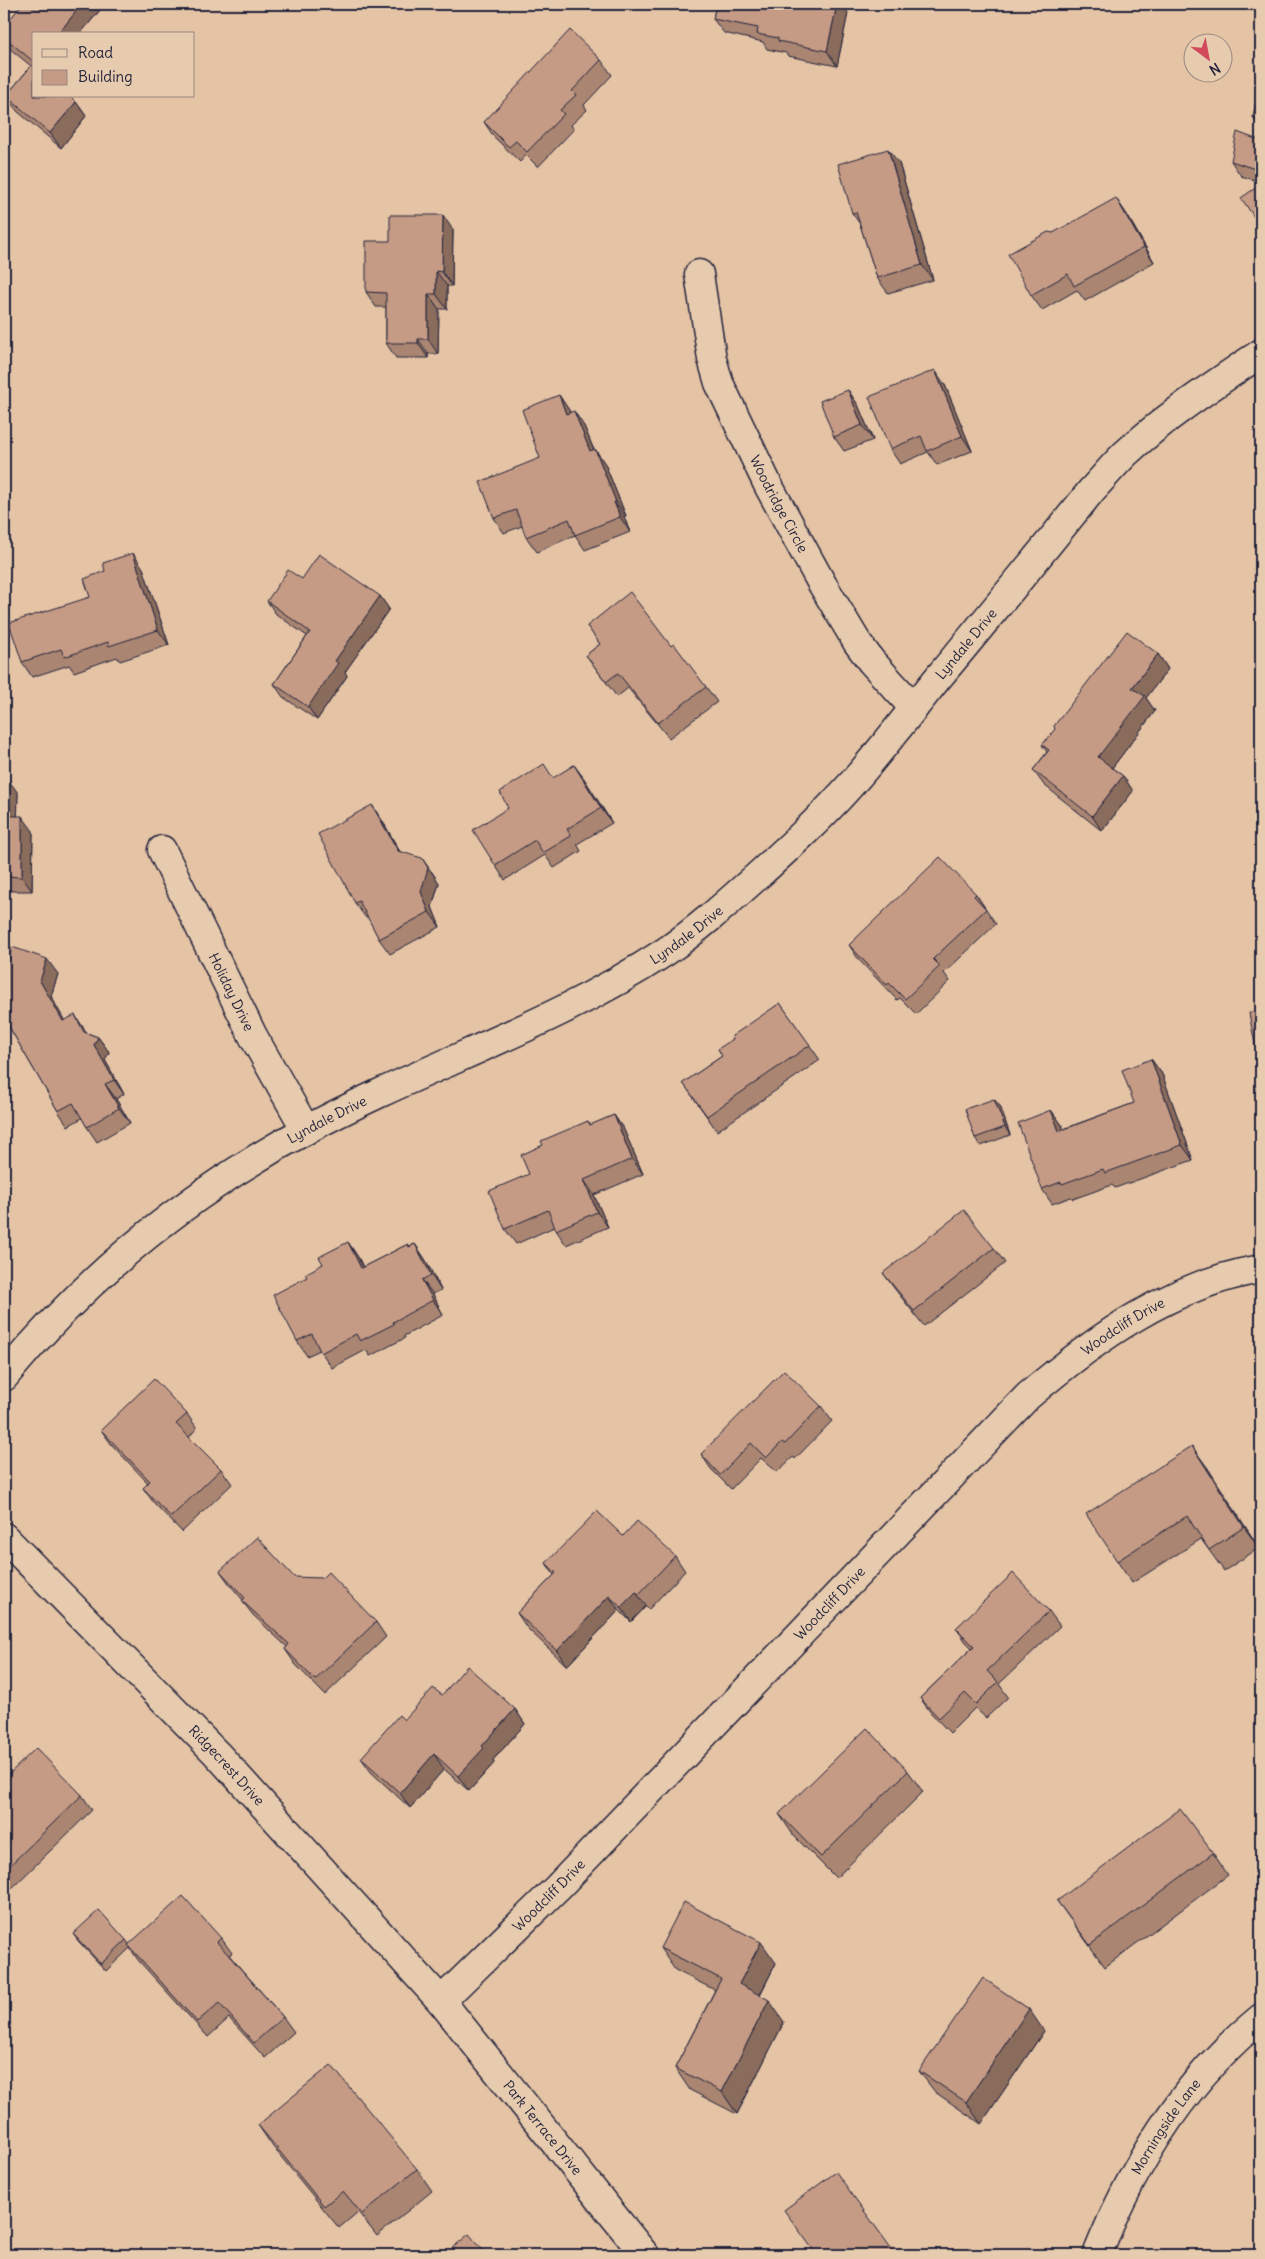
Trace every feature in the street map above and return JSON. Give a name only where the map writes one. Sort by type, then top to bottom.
[{"type":"street","name":"Woodridge Circle","points":[[699,274],[712,359],[719,383],[768,485],[821,582],[857,642],[871,661],[914,708]]},
{"type":"street","name":"Lyndale Drive","points":[[4,1377],[42,1332],[109,1266],[166,1220],[226,1178],[306,1130],[356,1105],[535,1025],[614,982],[665,951],[714,915],[802,836],[848,788],[1091,491],[1125,455],[1216,383],[1261,353]]},
{"type":"street","name":"Holiday Drive","points":[[162,850],[253,1036],[306,1130]]},
{"type":"street","name":"Woodcliff Drive","points":[[441,2001],[558,1887],[1028,1396],[1072,1359],[1123,1323],[1181,1293],[1211,1281],[1261,1269]]},
{"type":"street","name":"Ridgecrest Drive","points":[[4,1537],[217,1754],[441,2001]]},
{"type":"street","name":"Park Terrace Drive","points":[[441,2001],[645,2255]]},
{"type":"street","name":"Morningside Lane","points":[[1097,2255],[1110,2222],[1154,2140],[1169,2118],[1190,2088],[1214,2060],[1261,2018]]},
{"type":"building","points":[[22,4],[82,4],[60,32],[32,32],[32,60],[4,37],[4,27]]},
{"type":"building","points":[[716,4],[837,4],[827,51],[778,41],[778,38],[757,34],[758,28],[713,19]]},
{"type":"building","points":[[570,30],[601,60],[572,91],[576,95],[560,110],[564,114],[527,152],[516,141],[509,147],[484,122]]},
{"type":"building","points":[[32,65],[32,98],[72,98],[76,102],[50,133],[6,96]]},
{"type":"building","points":[[1261,78],[1261,119],[1253,117]]},
{"type":"building","points":[[1237,132],[1261,141],[1261,171],[1231,161]]},
{"type":"building","points":[[888,149],[922,265],[877,278],[856,212],[852,213],[838,164]]},
{"type":"building","points":[[1261,184],[1261,227],[1241,198]]},
{"type":"building","points":[[1116,198],[1144,247],[1074,286],[1068,274],[1031,295],[1008,254],[1048,232],[1053,233]]},
{"type":"building","points":[[390,215],[443,215],[442,272],[436,271],[436,294],[428,294],[428,339],[418,339],[418,343],[386,343],[386,293],[366,292],[366,241],[390,241]]},
{"type":"building","points":[[935,370],[962,436],[927,451],[921,436],[890,449],[869,397]]},
{"type":"building","points":[[848,390],[862,425],[834,437],[820,401]]},
{"type":"building","points":[[559,395],[566,414],[574,411],[590,451],[595,449],[620,517],[575,535],[569,519],[526,537],[516,510],[494,518],[480,482],[540,458],[522,410]]},
{"type":"building","points":[[133,553],[158,630],[109,646],[108,642],[64,657],[61,649],[22,662],[9,623],[90,597],[84,579],[105,571],[103,563]]},
{"type":"building","points":[[319,554],[380,596],[335,661],[338,663],[308,707],[274,684],[310,632],[267,601],[288,570],[302,579]]},
{"type":"building","points":[[1254,568],[1261,568],[1261,630]]},
{"type":"building","points":[[630,592],[671,646],[674,644],[706,687],[658,723],[618,673],[606,682],[586,655],[600,644],[587,626]]},
{"type":"building","points":[[1127,631],[1158,654],[1132,688],[1145,696],[1098,757],[1123,776],[1092,816],[1033,770],[1049,750],[1042,745],[1055,729],[1054,726]]},
{"type":"building","points":[[544,764],[553,778],[574,765],[601,808],[567,829],[571,836],[543,853],[535,840],[495,865],[473,830],[508,808],[500,792]]},
{"type":"building","points":[[4,778],[7,778],[7,816],[22,816],[22,877],[4,876]]},
{"type":"building","points":[[372,805],[398,851],[422,858],[428,868],[421,892],[429,912],[379,939],[359,901],[355,903],[318,834]]},
{"type":"building","points":[[940,857],[976,894],[974,896],[986,909],[933,959],[940,966],[905,999],[889,983],[887,985],[849,945]]},
{"type":"building","points":[[12,947],[47,959],[40,981],[63,1021],[75,1015],[84,1032],[98,1037],[94,1045],[114,1080],[105,1084],[119,1108],[87,1127],[73,1103],[58,1111],[4,1018],[4,976]]},
{"type":"building","points":[[780,1003],[810,1045],[707,1116],[683,1083],[722,1056],[718,1049],[733,1039],[732,1036]]},
{"type":"building","points":[[1261,1011],[1261,1076],[1249,1013]]},
{"type":"building","points":[[1151,1059],[1182,1145],[1105,1173],[1103,1169],[1042,1189],[1018,1123],[1051,1110],[1059,1131],[1134,1103],[1122,1070]]},
{"type":"building","points":[[994,1099],[1005,1127],[975,1138],[965,1109]]},
{"type":"building","points":[[614,1115],[632,1159],[584,1180],[597,1212],[556,1230],[548,1210],[505,1229],[489,1191],[529,1174],[521,1155],[543,1145],[541,1141],[588,1121],[590,1125]]},
{"type":"building","points":[[964,1210],[994,1248],[914,1311],[883,1273]]},
{"type":"building","points":[[348,1242],[361,1268],[408,1244],[409,1247],[415,1244],[431,1275],[422,1280],[433,1300],[393,1322],[394,1324],[360,1341],[356,1334],[321,1353],[312,1334],[297,1341],[273,1295],[307,1277],[305,1274],[323,1264],[319,1257]]},
{"type":"building","points":[[784,1370],[821,1406],[785,1444],[782,1442],[766,1458],[751,1443],[720,1475],[701,1454]]},
{"type":"building","points":[[154,1379],[187,1414],[176,1424],[221,1469],[171,1517],[143,1488],[150,1481],[101,1430]]},
{"type":"building","points":[[1192,1446],[1244,1527],[1209,1550],[1187,1516],[1117,1561],[1086,1514]]},
{"type":"building","points":[[597,1511],[623,1536],[637,1521],[675,1556],[639,1594],[636,1592],[621,1607],[609,1596],[557,1651],[517,1613],[556,1573],[546,1563]]},
{"type":"building","points":[[257,1537],[294,1577],[322,1578],[328,1572],[376,1622],[315,1680],[285,1649],[289,1644],[242,1601],[245,1598],[220,1571]]},
{"type":"building","points":[[1013,1573],[1049,1611],[987,1671],[998,1682],[976,1704],[965,1693],[939,1718],[920,1698],[974,1646],[956,1628]]},
{"type":"building","points":[[467,1666],[515,1709],[482,1746],[484,1748],[458,1776],[434,1754],[400,1793],[361,1758],[399,1715],[404,1720],[433,1688],[442,1695]]},
{"type":"building","points":[[867,1728],[908,1771],[821,1857],[779,1814]]},
{"type":"building","points":[[36,1748],[82,1795],[4,1871],[4,1779]]},
{"type":"building","points":[[1180,1809],[1213,1853],[1090,1945],[1057,1901]]},
{"type":"building","points":[[183,1896],[221,1938],[217,1942],[283,2017],[254,2043],[219,2003],[197,2022],[128,1945]]},
{"type":"building","points":[[684,1902],[761,1942],[739,1984],[769,2000],[722,2092],[675,2068],[721,1979],[660,1948]]},
{"type":"building","points":[[99,1910],[126,1940],[101,1964],[73,1934]]},
{"type":"building","points":[[983,1978],[1029,2009],[966,2102],[919,2071]]},
{"type":"building","points":[[331,2065],[417,2169],[362,2214],[343,2191],[324,2206],[258,2125]]},
{"type":"building","points":[[836,2172],[896,2255],[817,2255],[784,2210]]},
{"type":"building","points":[[469,2234],[487,2255],[444,2255]]}]
